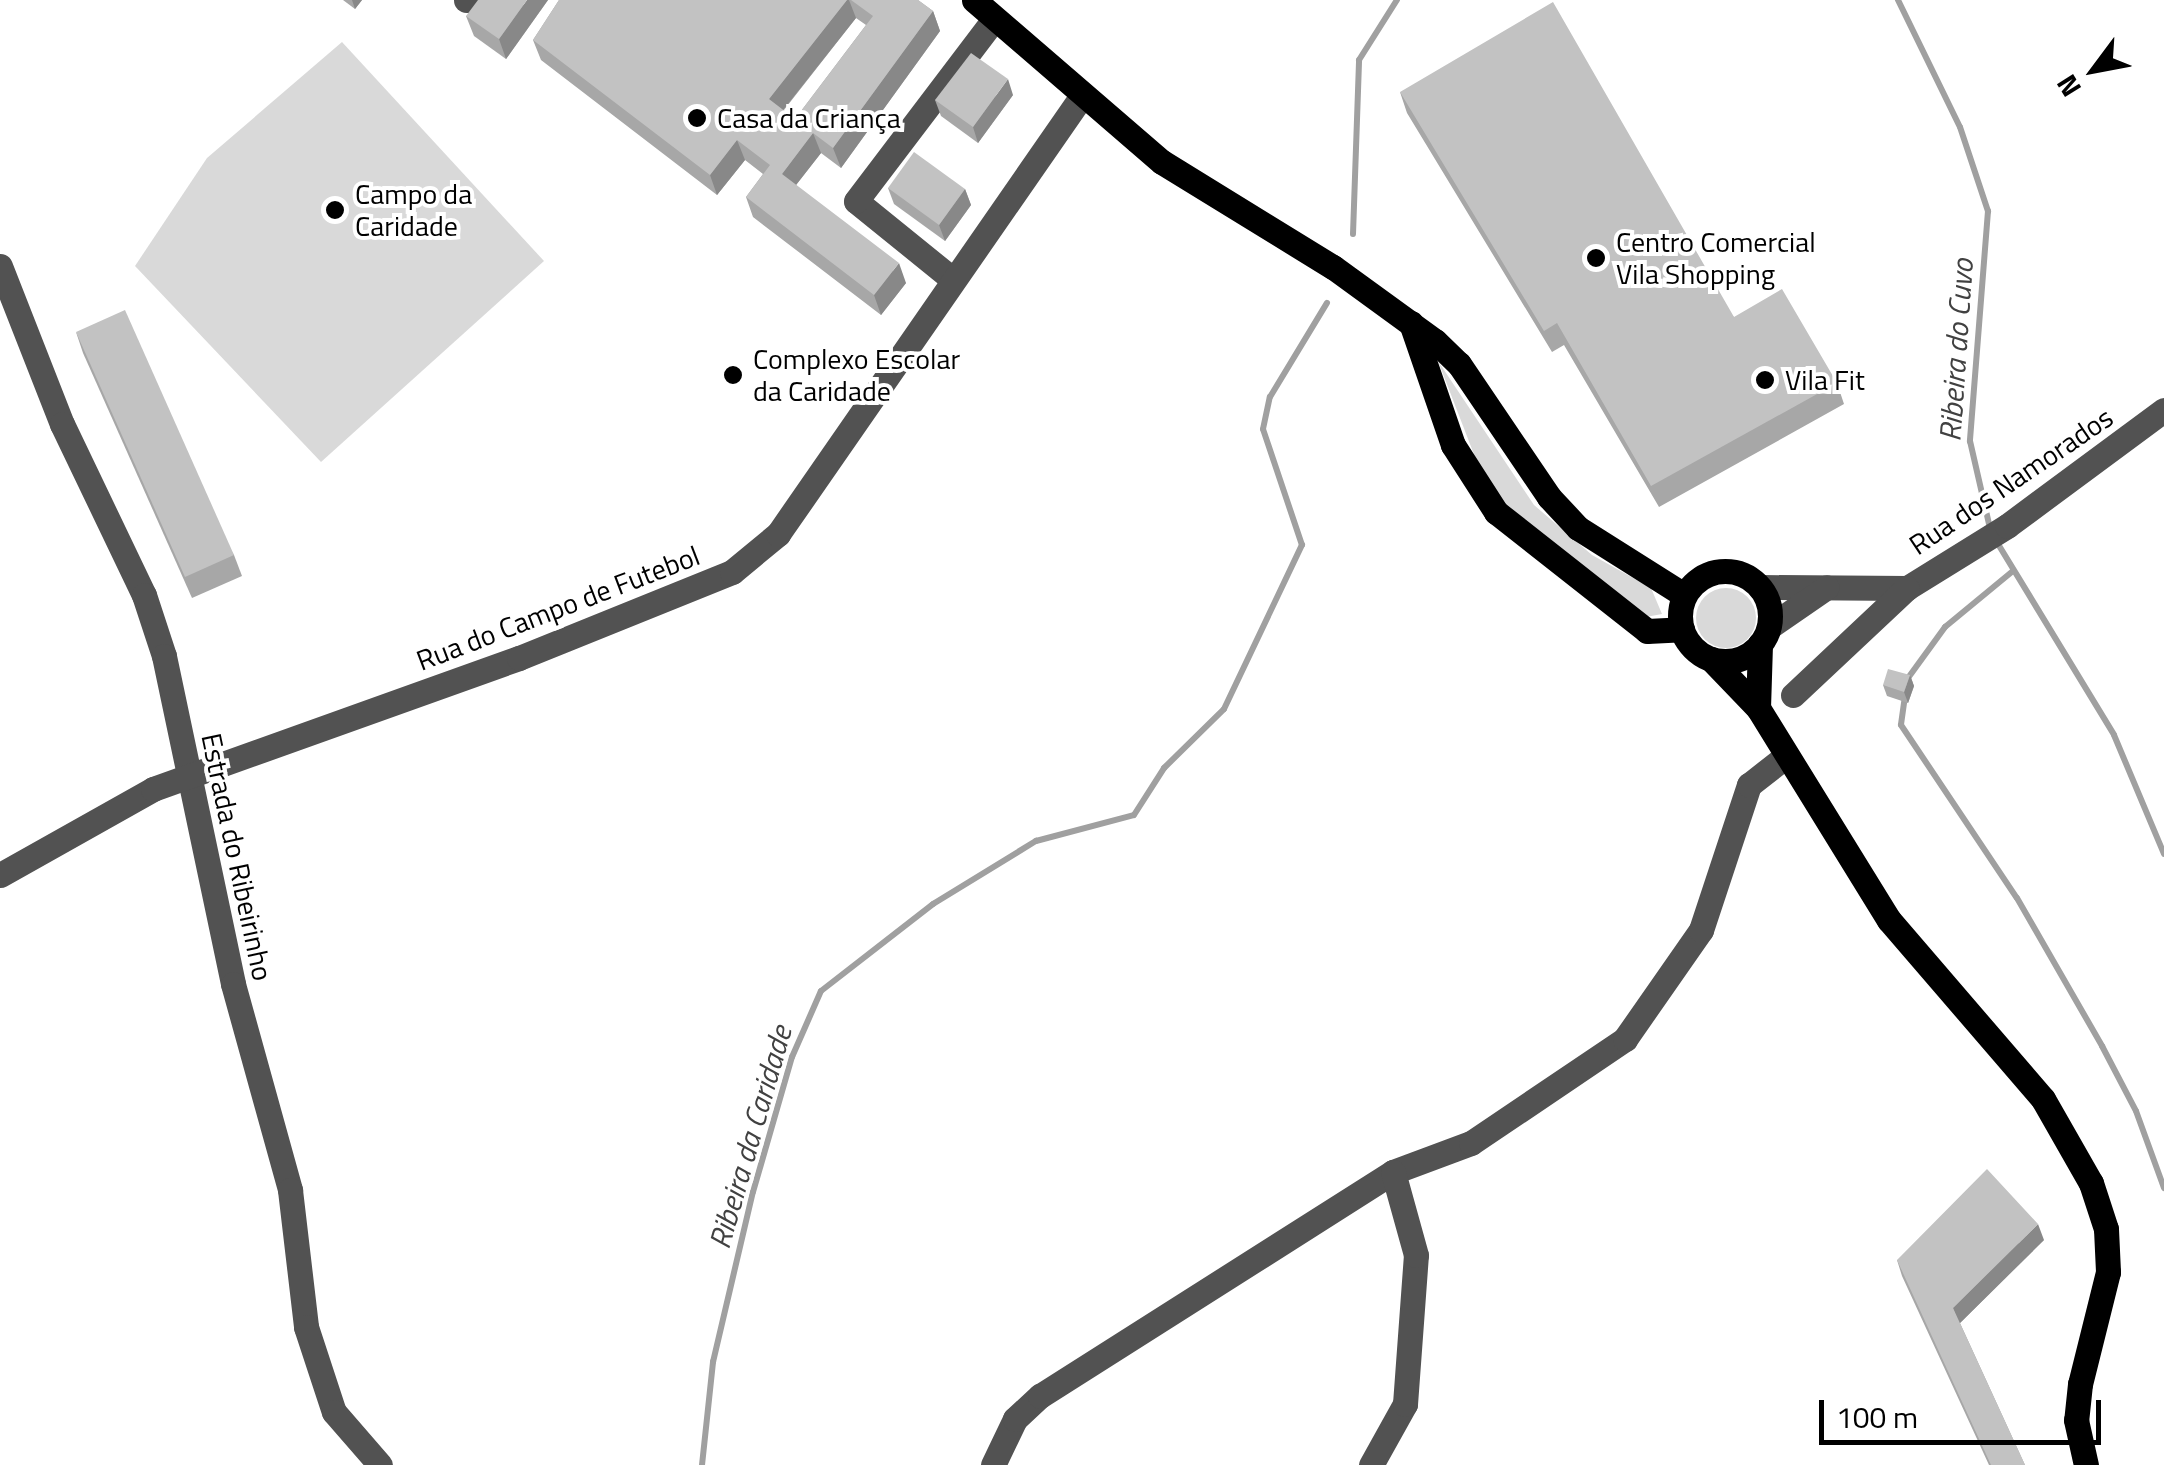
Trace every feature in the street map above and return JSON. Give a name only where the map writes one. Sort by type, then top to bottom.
[{"type":"main road","points":[[974,0],[1162,162],[1411,322],[1459,364],[1550,497],[1578,528],[1684,595]]},
{"type":"main road","points":[[1411,322],[1454,445],[1505,522],[1648,631],[1682,630]]},
{"type":"main road","points":[[1684,595],[1720,570],[1760,586],[1765,635],[1758,708]]},
{"type":"main road","points":[[1684,595],[1682,630],[1697,652],[1711,659],[1758,708],[1889,920],[2009,1051],[2091,1183],[2106,1229],[2108,1272],[2078,1402],[2086,1465]]},
{"type":"main road","points":[[1711,659],[1738,659],[1765,635]]},
{"type":"street","points":[[951,278],[856,201],[994,19]]},
{"type":"street","name":"Rua do Campo de Futebol","points":[[0,875],[153,788],[520,658],[732,572],[778,534],[951,278],[1081,96]]},
{"type":"street","name":"Estrada do Ribeirinho","points":[[0,266],[62,424],[144,595],[164,656],[233,984],[290,1190],[306,1328],[334,1412],[380,1465]]},
{"type":"street","name":"Rua dos Namorados","points":[[1760,586],[1907,588],[2007,526],[2164,410]]},
{"type":"street","points":[[1765,635],[1827,586]]},
{"type":"street","points":[[1793,695],[1907,588]]},
{"type":"street","points":[[993,1465],[1014,1418],[1040,1396],[1394,1172],[1472,1143],[1625,1039],[1701,930],[1749,785],[1786,756]]},
{"type":"street","points":[[1370,1465],[1404,1404],[1408,1366],[1416,1255],[1394,1172]]},
{"type":"shaded area","name":"Campo da Caridade","points":[[342,42],[544,261],[321,462],[135,266],[207,158]]},
{"type":"shaded area","points":[[1438,361],[1534,505],[1592,555],[1651,588],[1662,614],[1646,617],[1516,520],[1480,470]]},
{"type":"shaded area","points":[[1726,588],[1747,597],[1756,618],[1747,639],[1726,648],[1705,639],[1696,618],[1705,597]]},
{"type":"building","points":[[478,0],[527,0],[499,39],[466,16]]},
{"type":"building","name":"Casa da Criança","points":[[559,0],[847,0],[769,99],[795,119],[873,16],[851,0],[918,0],[933,11],[833,148],[813,133],[782,174],[899,263],[874,295],[746,197],[770,165],[737,140],[710,175],[533,40]]},
{"type":"building","name":"Centro Comercial Vila Shopping","points":[[1553,2],[1734,317],[1782,289],[1837,383],[1651,486],[1557,323],[1544,331],[1400,92]]},
{"type":"building","points":[[971,53],[1008,79],[973,127],[935,100]]},
{"type":"building","points":[[914,152],[965,189],[939,225],[888,188]]},
{"type":"building","points":[[125,310],[234,555],[185,577],[76,332]]},
{"type":"building","points":[[1888,669],[1910,675],[1904,692],[1883,685]]},
{"type":"building","points":[[1987,1169],[2038,1224],[1953,1308],[2025,1465],[1991,1465],[1897,1260]]},
{"type":"waterway","name":"Ribeira da Caridade","points":[[1353,234],[1359,60],[1397,0]]},
{"type":"waterway","name":"Ribeira do Cuvo","points":[[1898,0],[1960,127],[1988,211],[1970,441],[1990,528]]},
{"type":"waterway","name":"Ribeira da Caridade","points":[[702,1465],[713,1362],[753,1192],[792,1057],[821,991],[933,904],[1036,841],[1134,815],[1164,768],[1224,709],[1302,545],[1263,429],[1270,397],[1327,303]]},
{"type":"waterway","name":"Ribeira do Cuvo","points":[[1995,539],[2114,735],[2164,854]]},
{"type":"waterway","points":[[1908,678],[1945,627],[2013,571]]},
{"type":"waterway","points":[[1905,696],[1901,725],[2017,898],[2102,1046],[2136,1111],[2164,1188]]},
{"type":"place","name":"Casa da Criança","points":[[697,118]]},
{"type":"place","name":"Campo da Caridade","points":[[335,210]]},
{"type":"place","name":"Centro Comercial Vila Shopping","points":[[1596,258]]},
{"type":"place","name":"Complexo Escolar da Caridade","points":[[733,375]]},
{"type":"place","name":"Vila Fit","points":[[1765,380]]}]
